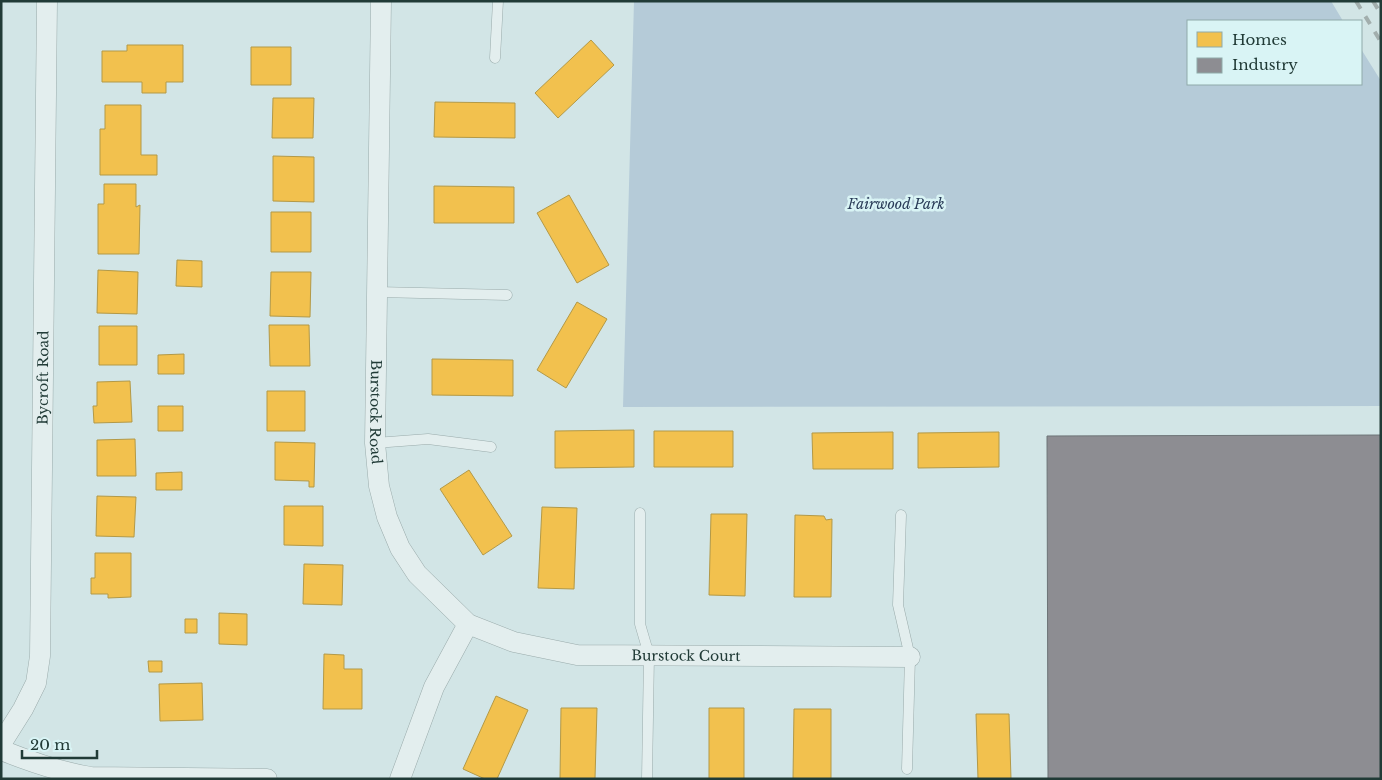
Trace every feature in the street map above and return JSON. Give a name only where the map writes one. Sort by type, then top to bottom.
[{"type":"street","name":"Bycroft Road","points":[[1,744],[24,709],[36,683],[40,656],[47,1]]},
{"type":"street","name":"Burstock Road","points":[[381,1],[375,443],[379,486],[387,517],[400,548],[417,574],[468,624]]},
{"type":"street","name":"Burstock Court","points":[[468,624],[514,642],[547,650],[577,654],[910,657]]},
{"type":"street","points":[[400,779],[434,687],[468,624]]},
{"type":"street","points":[[1,750],[44,767],[91,777],[267,779]]},
{"type":"lane","points":[[495,58],[498,1]]},
{"type":"lane","points":[[377,292],[508,295]]},
{"type":"lane","points":[[375,443],[428,439],[491,447]]},
{"type":"lane","points":[[640,512],[640,624],[649,655],[647,779]]},
{"type":"lane","points":[[900,515],[898,605],[910,657],[907,769]]},
{"type":"green space","name":"Fairwood Park","points":[[634,1],[1331,1],[1342,20],[1187,20],[1187,85],[1362,85],[1362,51],[1381,81],[1381,406],[623,407]]},
{"type":"building: Homes","points":[[591,40],[614,65],[558,118],[535,93]]},
{"type":"building: Homes","points":[[127,45],[183,45],[183,82],[166,82],[166,93],[142,93],[142,82],[102,82],[102,51],[127,51]]},
{"type":"building: Homes","points":[[251,47],[291,47],[291,85],[251,85]]},
{"type":"building: Homes","points":[[273,98],[314,98],[313,138],[272,138]]},
{"type":"building: Homes","points":[[435,102],[515,103],[515,138],[434,137]]},
{"type":"building: Homes","points":[[105,105],[141,105],[141,155],[157,155],[157,175],[100,175],[100,129],[105,129]]},
{"type":"building: Homes","points":[[273,156],[314,157],[314,202],[273,201]]},
{"type":"building: Homes","points":[[104,184],[136,184],[136,207],[140,205],[139,254],[98,254],[98,204],[104,204]]},
{"type":"building: Homes","points":[[434,186],[514,187],[514,223],[434,223]]},
{"type":"building: Homes","points":[[569,195],[609,265],[577,283],[537,213]]},
{"type":"building: Homes","points":[[271,212],[311,212],[311,252],[271,252]]},
{"type":"building: Homes","points":[[177,260],[202,261],[202,287],[176,286]]},
{"type":"building: Homes","points":[[98,270],[138,272],[137,314],[97,313]]},
{"type":"building: Homes","points":[[271,272],[311,272],[310,317],[270,316]]},
{"type":"building: Homes","points":[[577,302],[607,319],[566,388],[537,370]]},
{"type":"building: Homes","points":[[269,325],[309,325],[310,366],[270,366]]},
{"type":"building: Homes","points":[[99,326],[137,326],[137,365],[99,365]]},
{"type":"building: Homes","points":[[184,354],[184,374],[158,374],[158,355]]},
{"type":"building: Homes","points":[[432,359],[513,360],[513,396],[432,395]]},
{"type":"building: Homes","points":[[130,381],[132,422],[94,423],[93,406],[97,406],[97,382]]},
{"type":"building: Homes","points":[[267,391],[305,391],[305,431],[267,431]]},
{"type":"building: Homes","points":[[158,406],[183,406],[183,431],[158,431]]},
{"type":"building: Homes","points":[[634,430],[634,467],[555,468],[555,431]]},
{"type":"building: Homes","points":[[654,431],[733,431],[733,467],[654,467]]},
{"type":"building: Homes","points":[[893,432],[893,469],[813,469],[812,433]]},
{"type":"building: Homes","points":[[999,432],[999,467],[918,468],[918,433]]},
{"type":"building: Homes","points":[[135,439],[136,476],[97,476],[97,440]]},
{"type":"building: Homes","points":[[275,442],[315,443],[314,487],[309,487],[309,481],[275,480]]},
{"type":"building: Homes","points":[[469,470],[512,536],[483,555],[440,489]]},
{"type":"building: Homes","points":[[182,472],[182,490],[156,490],[156,473]]},
{"type":"building: Homes","points":[[97,496],[136,497],[134,537],[96,536]]},
{"type":"building: Homes","points":[[284,506],[323,506],[323,546],[284,545]]},
{"type":"building: Homes","points":[[542,507],[577,508],[574,589],[538,588]]},
{"type":"building: Homes","points":[[711,514],[747,514],[745,596],[709,595]]},
{"type":"building: Homes","points":[[795,515],[824,516],[826,520],[832,519],[831,597],[794,597]]},
{"type":"building: Homes","points":[[95,553],[131,553],[131,597],[108,598],[108,594],[91,594],[91,578],[95,578]]},
{"type":"building: Homes","points":[[304,564],[343,565],[342,605],[303,604]]},
{"type":"building: Homes","points":[[219,613],[247,614],[247,645],[219,644]]},
{"type":"building: Homes","points":[[185,619],[197,619],[197,633],[185,633]]},
{"type":"building: Homes","points":[[324,654],[344,655],[344,669],[362,669],[362,709],[323,709]]},
{"type":"building: Homes","points":[[148,661],[162,661],[162,672],[149,672]]},
{"type":"building: Homes","points":[[202,683],[203,720],[160,721],[159,684]]},
{"type":"building: Homes","points":[[496,696],[528,710],[497,779],[485,779],[463,769]]},
{"type":"building: Homes","points":[[561,708],[597,708],[595,779],[560,779]]},
{"type":"building: Homes","points":[[709,708],[744,708],[744,779],[709,779]]},
{"type":"building: Homes","points":[[794,709],[831,709],[831,779],[793,779]]},
{"type":"building: Homes","points":[[976,714],[1009,714],[1011,779],[978,779]]},
{"type":"building: Industry","points":[[1381,435],[1381,779],[1048,779],[1047,436]]},
{"type":"railway","points":[[1356,1],[1381,42]]},
{"type":"railway","points":[[1373,1],[1381,14]]}]
